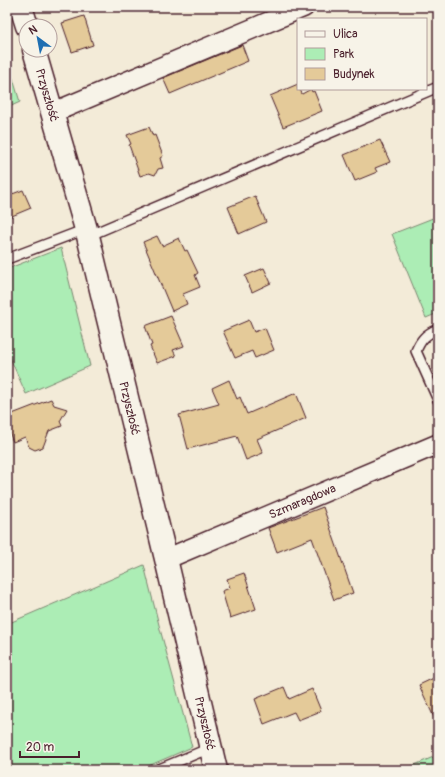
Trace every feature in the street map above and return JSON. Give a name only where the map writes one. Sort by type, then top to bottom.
[{"type":"street","points":[[21,7],[24,18]]},
{"type":"street","points":[[52,113],[304,7]]},
{"type":"street","name":"Przyszłość","points":[[36,58],[87,232],[216,770]]},
{"type":"street","name":"Szmaragdowa","points":[[166,559],[438,444]]},
{"type":"lane","points":[[7,259],[87,232],[438,87]]},
{"type":"lane","points":[[438,329],[426,334],[419,342],[416,351],[438,400]]},
{"type":"lane","points":[[157,770],[210,748]]},
{"type":"green space","points":[[7,59],[20,102],[7,108]]},
{"type":"green space","points":[[438,216],[438,313],[426,318],[392,234]]},
{"type":"green space","points":[[61,248],[90,366],[26,394],[7,351],[7,269]]},
{"type":"green space","points":[[144,565],[192,747],[139,770],[7,770],[7,624]]},
{"type":"green space","points":[[438,755],[438,766],[428,770],[403,770]]},
{"type":"building","points":[[84,16],[93,45],[72,52],[62,23]]},
{"type":"building","points":[[242,45],[248,61],[170,94],[163,78]]},
{"type":"building","points":[[297,84],[297,90],[300,90],[302,94],[309,90],[311,90],[312,92],[314,91],[322,111],[283,127],[270,96]]},
{"type":"building","points":[[149,127],[153,136],[155,135],[163,156],[160,158],[163,168],[158,169],[155,175],[149,173],[140,176],[127,135]]},
{"type":"building","points":[[380,140],[390,162],[375,168],[377,172],[355,181],[344,155]]},
{"type":"building","points":[[23,190],[31,208],[7,218],[7,196]]},
{"type":"building","points":[[255,196],[266,222],[239,234],[228,207]]},
{"type":"building","points":[[157,236],[162,246],[179,238],[185,251],[187,250],[198,273],[195,275],[200,287],[183,294],[187,304],[172,311],[143,242]]},
{"type":"building","points":[[264,268],[271,283],[252,292],[245,276]]},
{"type":"building","points":[[171,316],[184,346],[173,350],[176,356],[157,363],[150,346],[152,345],[145,326]]},
{"type":"building","points":[[249,320],[254,332],[265,328],[274,350],[255,358],[252,351],[235,358],[223,331]]},
{"type":"building","points":[[229,380],[237,399],[240,397],[247,414],[296,393],[306,418],[257,439],[263,453],[246,460],[237,436],[188,449],[179,415],[219,404],[212,388]]},
{"type":"building","points":[[51,399],[54,405],[67,409],[60,421],[62,426],[49,431],[43,447],[35,450],[29,447],[25,437],[13,442],[7,427],[7,416]]},
{"type":"building","points":[[323,507],[353,593],[334,600],[312,538],[277,552],[268,528]]},
{"type":"building","points":[[244,573],[256,609],[230,618],[222,591],[230,588],[227,579]]},
{"type":"building","points":[[438,676],[438,726],[419,685]]},
{"type":"building","points":[[284,687],[289,699],[312,689],[321,711],[298,720],[294,712],[264,724],[255,699]]}]
